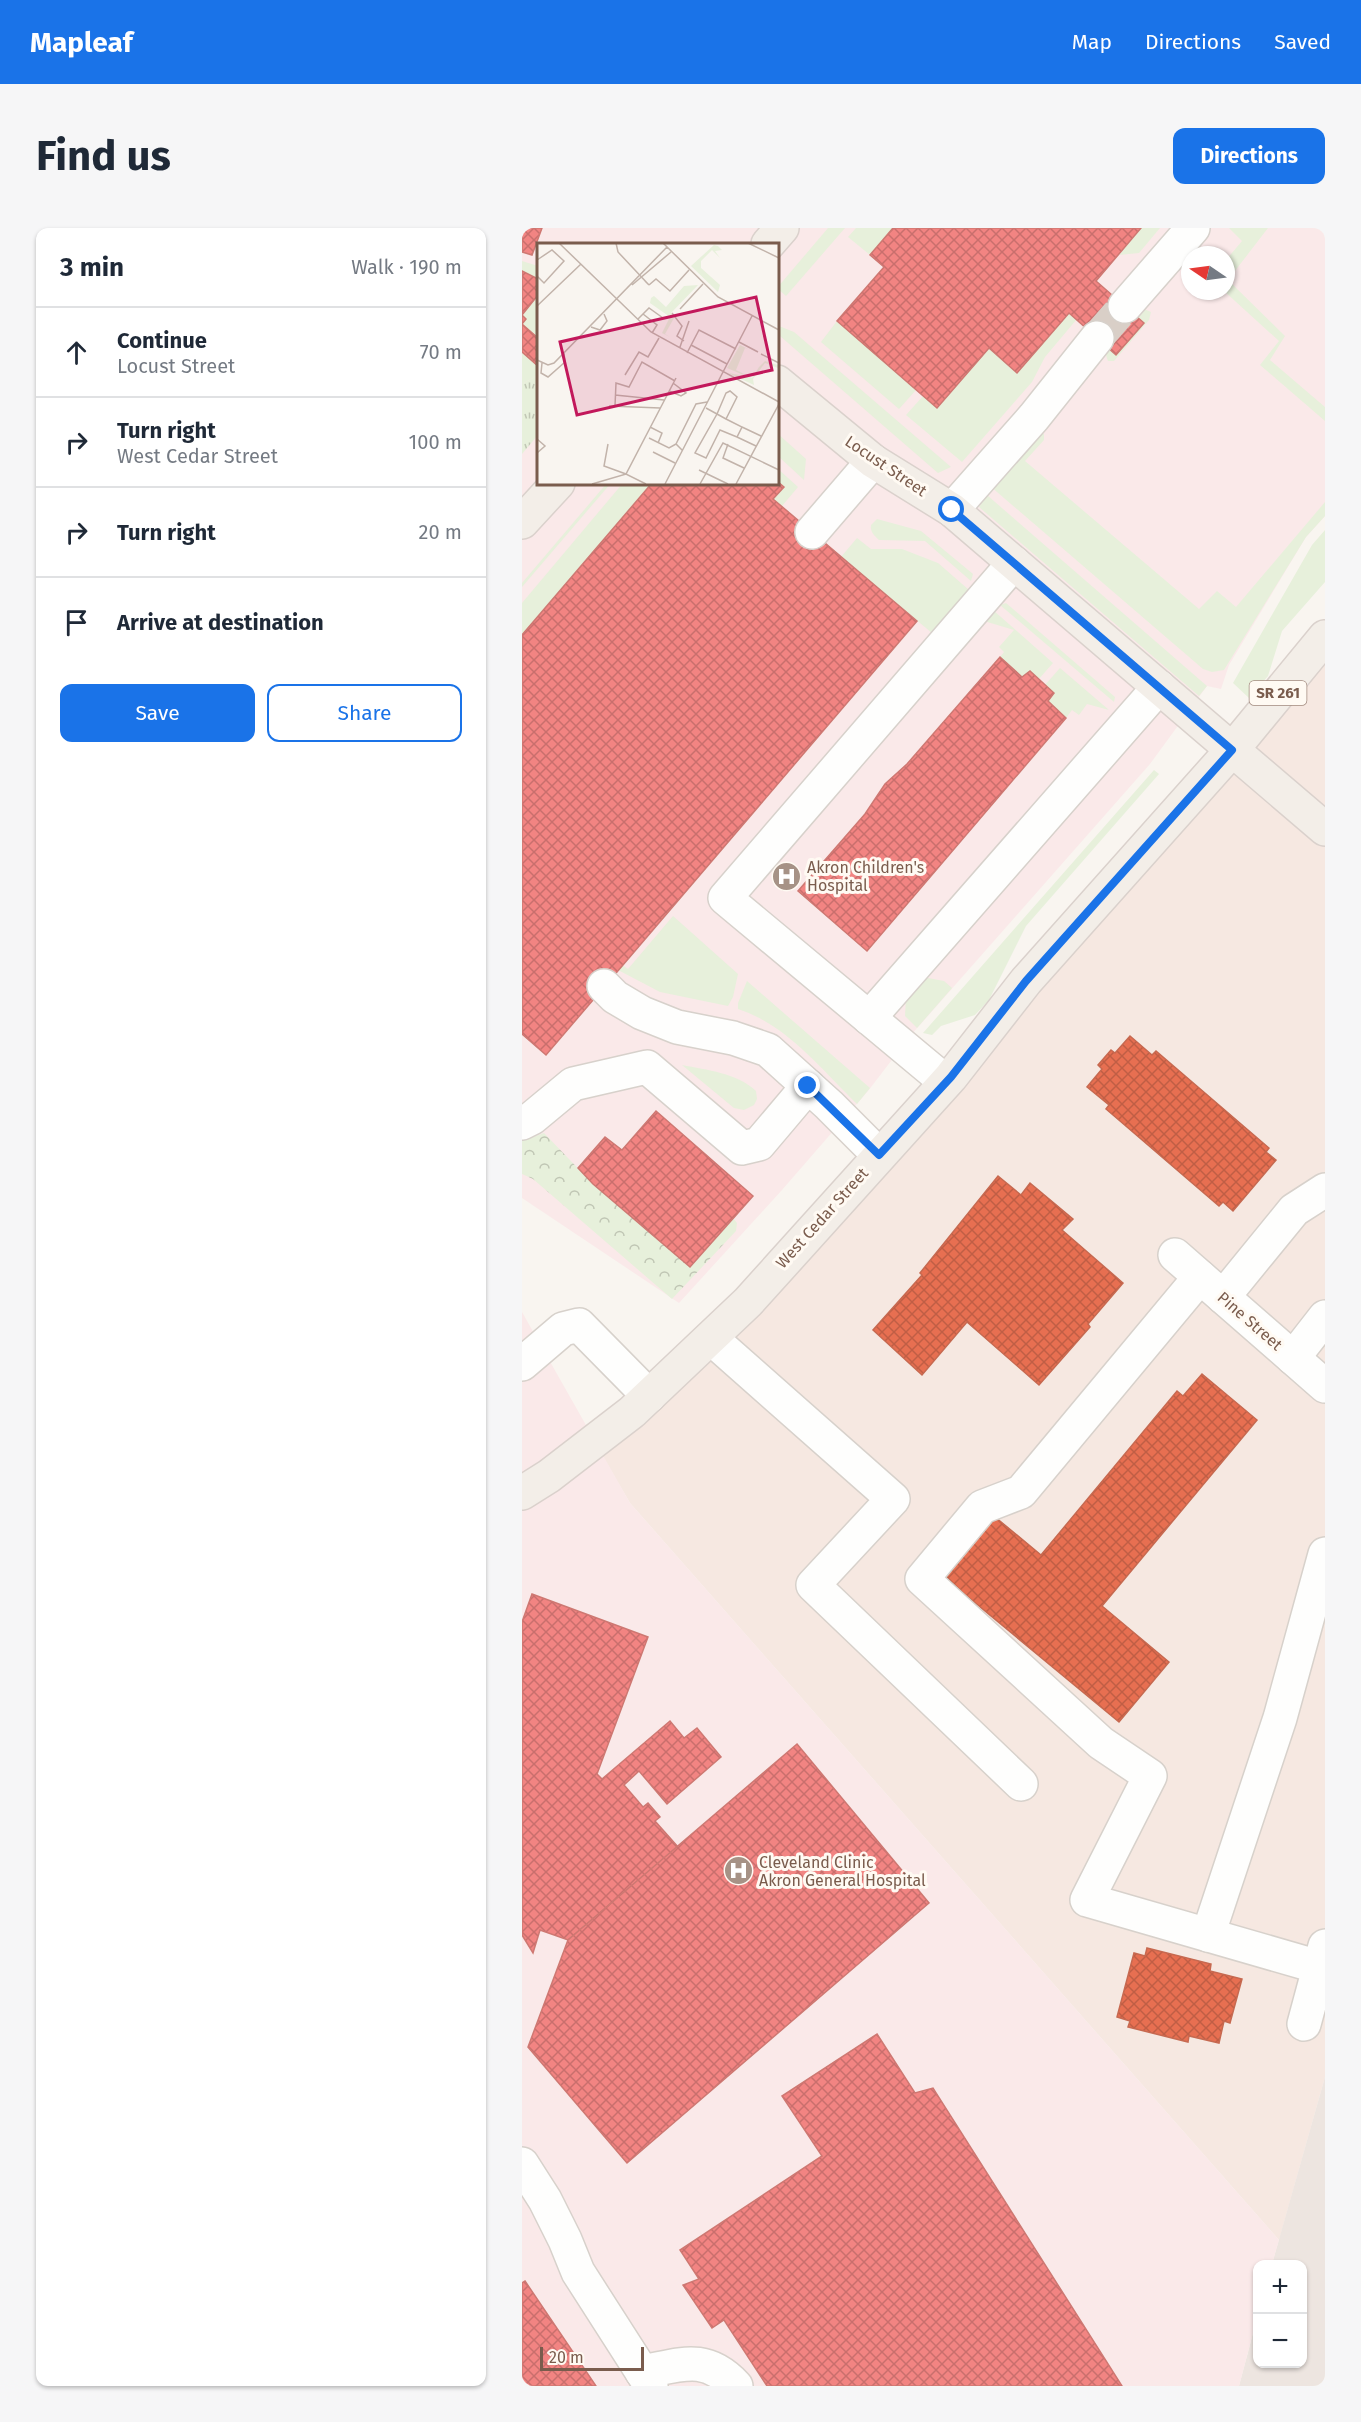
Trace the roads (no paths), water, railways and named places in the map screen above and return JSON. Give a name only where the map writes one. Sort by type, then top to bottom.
[{"type":"main road","points":[[769,243],[782,228]]},
{"type":"main road","name":"Locust Street","points":[[778,383],[873,461],[952,510],[1325,829]]},
{"type":"main road","points":[[522,522],[557,484]]},
{"type":"main road","name":"West Cedar Street","points":[[522,1493],[549,1476],[632,1412],[712,1339],[748,1302],[946,1082],[1033,974],[1232,750],[1325,637]]},
{"type":"street","points":[[1125,306],[1193,228]]},
{"type":"street","points":[[952,510],[1034,417],[1097,338]]},
{"type":"street","points":[[812,532],[873,461]]},
{"type":"street","points":[[946,1082],[725,898],[1014,563]]},
{"type":"street","points":[[869,1018],[1159,687]]},
{"type":"street","points":[[604,986],[615,997],[651,1017],[677,1027],[733,1038],[768,1050],[879,1155]]},
{"type":"street","points":[[522,1123],[532,1118],[573,1084],[647,1067],[742,1148],[759,1143],[808,1086]]},
{"type":"street","points":[[1304,2024],[1322,1956],[1208,1935],[1087,1900],[1150,1776],[1101,1743],[922,1579],[982,1507],[1021,1492],[1211,1287],[1294,1210],[1325,1190]]},
{"type":"street","name":"Pine Street","points":[[1175,1255],[1325,1386]]},
{"type":"street","points":[[1293,1358],[1325,1317]]},
{"type":"street","points":[[522,1364],[563,1329],[579,1325],[650,1396]]},
{"type":"street","points":[[712,1339],[893,1499],[813,1585],[1021,1784]]},
{"type":"street","points":[[1208,1935],[1280,1718],[1325,1554]]},
{"type":"street","points":[[522,2164],[565,2240],[578,2271],[646,2379],[696,2363],[719,2370],[736,2386]]},
{"type":"tunnel","points":[[1097,338],[1125,306]]},
{"type":"place","name":"Akron Children's Hospital","points":[[786,876]]},
{"type":"place","name":"Cleveland Clinic Akron General Hospital","points":[[738,1871]]}]
